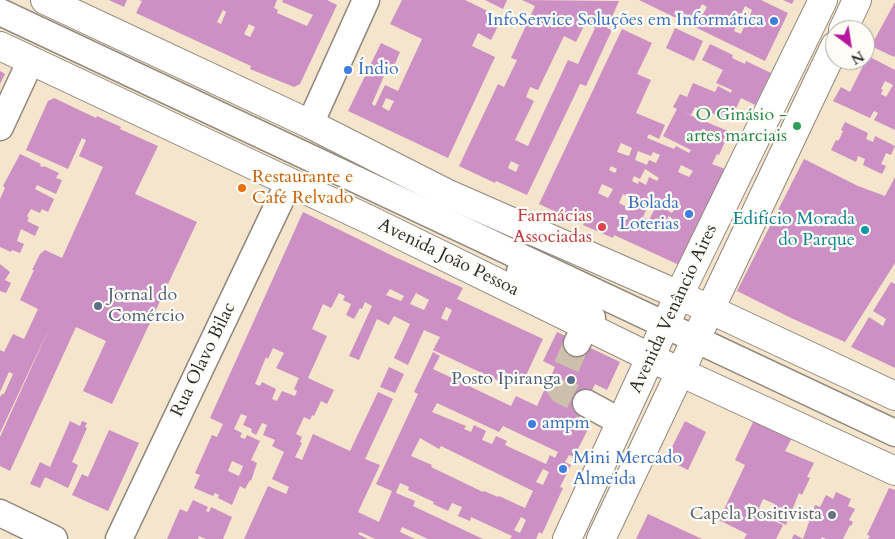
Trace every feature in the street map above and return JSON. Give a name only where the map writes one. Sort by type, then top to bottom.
[{"type":"main road","name":"Avenida Venâncio Aires","points":[[567,539],[679,295],[823,0]]},
{"type":"main road","points":[[848,20],[857,0]]},
{"type":"main road","points":[[52,2],[310,124],[446,193],[679,295],[895,396]]},
{"type":"main road","name":"Avenida João Pessoa","points":[[0,46],[289,182],[582,334],[651,357],[895,471]]},
{"type":"main road","name":"Avenida Venâncio Aires","points":[[601,539],[825,67]]},
{"type":"street","points":[[310,124],[366,0]]},
{"type":"street","points":[[0,12],[895,433]]},
{"type":"street","points":[[0,126],[31,60]]},
{"type":"street","name":"Rua Olavo Bilac","points":[[119,539],[289,182]]},
{"type":"street","points":[[436,216],[679,295]]},
{"type":"street","points":[[436,216],[651,357]]},
{"type":"street","points":[[586,403],[621,422]]},
{"type":"street","points":[[0,513],[54,539]]},
{"type":"building","points":[[109,0],[127,0],[124,7]]},
{"type":"building","points":[[139,0],[277,0],[274,8],[278,10],[277,13],[307,26],[313,15],[282,2],[283,0],[327,0],[337,5],[300,84],[294,87],[250,69],[251,66],[136,13],[142,1]],"holes":[[[223,10],[226,12],[221,24],[217,22]],[[249,24],[255,27],[250,37],[244,34]]]},
{"type":"building","points":[[402,0],[465,0],[502,18],[491,40],[478,33],[472,46],[495,57],[448,158],[348,111],[381,43],[400,52],[394,66],[389,64],[372,104],[375,106],[385,85],[398,91],[422,39],[390,24]],"holes":[[[386,98],[394,101],[389,111],[382,107]]]},
{"type":"building","points":[[485,0],[507,0],[503,9]]},
{"type":"building","points":[[522,0],[619,1],[607,28],[612,30],[586,86],[580,84],[527,195],[496,181],[495,183],[459,166],[498,84],[504,87],[517,60],[511,58],[535,6]],"holes":[[[585,24],[595,28],[578,64],[568,60],[528,146],[515,140],[534,101],[526,97],[530,87],[538,90],[564,36],[576,42]],[[511,161],[519,165],[516,172],[508,168]]]},
{"type":"building","points":[[639,0],[761,0],[788,13],[765,61]],"holes":[[[702,4],[707,7],[703,14],[698,12]],[[745,6],[752,10],[748,21],[740,17]],[[738,21],[745,24],[741,34],[734,31]]]},
{"type":"building","points":[[783,0],[794,0],[792,4]]},
{"type":"building","points":[[895,2],[894,57],[875,48],[875,39]]},
{"type":"building","points":[[675,28],[703,41],[694,61],[666,48]]},
{"type":"building","points":[[622,29],[652,43],[637,74],[651,80],[636,113],[665,125],[659,139],[649,134],[647,138],[674,149],[676,146],[689,153],[691,150],[663,136],[677,109],[673,107],[680,94],[687,97],[693,83],[715,92],[718,86],[731,93],[732,90],[716,83],[723,70],[702,60],[710,44],[733,55],[732,58],[745,64],[746,61],[771,73],[755,105],[741,98],[730,121],[695,107],[691,115],[684,112],[728,131],[719,155],[717,154],[712,164],[725,169],[679,263],[677,264],[614,235],[613,238],[583,225],[585,221],[571,215],[569,218],[539,204]],"holes":[[[621,143],[632,148],[629,156],[617,152]],[[638,151],[651,156],[653,152],[660,155],[656,163],[649,160],[647,165],[635,160]],[[681,165],[693,171],[689,177],[678,172]],[[611,166],[617,169],[615,173],[609,170]],[[645,169],[659,178],[657,181],[649,177],[646,185],[639,181],[638,184],[632,181],[634,176],[640,179]],[[602,184],[613,189],[608,198],[598,193]],[[623,194],[637,202],[633,210],[619,203]],[[669,205],[675,208],[672,213],[667,210]],[[648,206],[654,210],[649,220],[643,217]],[[669,216],[674,220],[669,230],[663,227]]]},
{"type":"building","points":[[875,60],[895,70],[895,130],[874,120],[878,113],[874,111],[870,118],[833,101],[841,87],[850,92],[861,70],[875,70]],"holes":[[[885,81],[893,85],[886,97],[881,94]]]},
{"type":"building","points":[[0,71],[5,74],[0,84]]},
{"type":"building","name":"Jornal do Comércio","points":[[54,98],[96,118],[97,116],[121,127],[120,129],[158,146],[135,194],[197,222],[112,404],[83,391],[106,341],[76,327],[10,471],[0,466],[0,437],[52,322],[0,433],[0,397],[4,394],[13,374],[9,372],[0,392],[0,350],[4,352],[13,334],[24,339],[38,309],[20,300],[34,270],[32,270],[40,254],[45,250],[62,258],[103,167],[79,156],[86,140],[82,138],[68,169],[26,150],[48,101]]},
{"type":"building","points":[[845,122],[868,133],[866,139],[873,142],[875,136],[895,146],[891,155],[886,153],[881,164],[886,166],[882,174],[863,165],[865,159],[858,156],[856,162],[831,150],[836,140],[838,141],[840,138]]},
{"type":"building","points":[[20,154],[41,164],[40,166],[59,173],[56,178],[62,180],[56,194],[37,185],[35,189],[54,199],[48,212],[42,209],[40,213],[31,209],[27,216],[29,218],[27,221],[39,227],[35,236],[21,229],[17,241],[24,244],[20,253],[12,250],[11,252],[0,247],[0,199],[5,188],[3,186]]},
{"type":"building","points":[[804,159],[858,186],[885,196],[895,177],[895,263],[845,342],[737,291]]},
{"type":"building","points":[[303,212],[463,288],[457,299],[543,339],[521,386],[503,378],[501,382],[433,350],[440,337],[424,330],[408,365],[394,358],[410,324],[394,316],[389,325],[377,319],[359,360],[349,356],[372,306],[365,302],[354,319],[346,315],[351,304],[343,300],[345,296],[339,293],[331,308],[323,304],[312,329],[327,336],[308,378],[334,390],[327,404],[321,401],[310,420],[304,417],[296,434],[302,437],[300,442],[302,443],[295,457],[302,460],[313,434],[350,451],[378,392],[393,399],[365,459],[380,465],[358,512],[379,522],[392,491],[376,484],[418,394],[414,392],[433,352],[440,356],[433,369],[511,406],[516,396],[537,406],[555,367],[543,361],[557,332],[620,362],[607,390],[595,384],[576,424],[588,429],[574,457],[569,455],[565,462],[571,465],[560,487],[563,488],[542,534],[539,532],[536,539],[510,539],[512,536],[471,517],[470,521],[458,516],[462,507],[452,503],[448,511],[408,490],[409,487],[400,483],[396,493],[415,501],[413,506],[483,539],[428,539],[402,527],[400,532],[415,539],[375,539],[360,532],[358,534],[368,539],[244,539],[268,486],[286,494],[289,487],[272,479],[284,452],[272,446],[275,440],[263,435],[267,425],[262,423],[256,435],[251,432],[252,429],[243,425],[247,416],[241,414],[234,429],[242,433],[240,437],[245,439],[247,435],[260,441],[251,460],[257,463],[251,481],[245,489],[240,486],[232,505],[218,498],[219,495],[215,493],[213,496],[194,488],[200,475],[195,473],[212,435],[217,437],[223,424],[210,418]],"holes":[[[390,289],[404,296],[401,301],[386,295]],[[416,293],[429,300],[424,310],[410,304]],[[446,307],[452,310],[447,321],[441,318]],[[273,348],[284,353],[276,368],[299,378],[294,389],[297,391],[295,396],[282,391],[277,401],[272,399],[276,389],[262,382],[260,386],[255,384],[266,357],[268,359]],[[437,403],[499,432],[503,426],[558,452],[555,458],[550,455],[546,464],[505,445],[507,441],[496,436],[492,444],[482,440],[486,431],[474,425],[471,432],[464,429],[466,426],[432,412]],[[420,438],[439,449],[441,446],[533,491],[525,508],[499,496],[483,492],[431,467],[432,465],[411,456]],[[232,461],[243,466],[239,476],[228,471]],[[543,469],[549,472],[543,485],[536,482]],[[521,517],[526,520],[520,533],[514,530]]]},
{"type":"building","points":[[0,264],[10,272],[5,280],[11,283],[6,293],[0,291]]},
{"type":"building","points":[[891,282],[895,284],[895,368],[851,347],[869,317],[883,326],[886,319],[873,311]]},
{"type":"building","points":[[389,367],[404,374],[395,393],[380,387]]},
{"type":"building","points":[[754,420],[792,438],[785,451],[814,463],[807,477],[810,478],[802,495],[799,493],[786,525],[769,517],[775,504],[763,499],[759,508],[768,513],[766,517],[783,525],[776,539],[744,539],[747,534],[719,520],[745,465],[735,460]],"holes":[[[749,503],[759,508],[757,513],[746,508]]]},
{"type":"building","points":[[70,421],[80,426],[82,421],[87,423],[85,427],[87,428],[72,462],[78,465],[68,488],[45,477],[40,488],[30,484],[40,462],[50,467]]},
{"type":"building","points":[[685,421],[706,432],[688,470],[666,459]]},
{"type":"building","points":[[109,430],[139,443],[108,511],[72,495],[82,474],[88,477]]},
{"type":"building","points":[[889,488],[895,490],[895,539],[868,539],[870,536],[867,535]]},
{"type":"building","name":"Capela Positivista","points":[[836,492],[851,499],[848,506],[855,509],[849,520],[853,522],[843,539],[826,539],[822,537],[821,539],[803,539],[815,505],[820,507],[826,495],[833,499]]},
{"type":"building","points":[[193,500],[208,507],[206,511],[209,512],[211,507],[232,517],[223,539],[206,539],[199,536],[198,539],[167,539],[180,509],[187,512]]},
{"type":"building","points":[[648,514],[702,539],[636,539]]},
{"type":"building","points":[[794,534],[803,539],[792,539]]},
{"type":"tunnel","points":[[577,343],[559,383],[559,387],[562,391],[586,403]]},
{"type":"place","name":"InfoService Soluções em Informática","points":[[774,21]]},
{"type":"place","name":"Índio","points":[[348,70]]},
{"type":"place","name":"O Ginásio - artes marciais","points":[[797,126]]},
{"type":"place","name":"Restaurante e Café Relvado","points":[[242,188]]},
{"type":"place","name":"Bolada Loterias","points":[[689,214]]},
{"type":"place","name":"Farmácias Associadas","points":[[602,227]]},
{"type":"place","name":"Edifício Morada do Parque","points":[[865,230]]},
{"type":"place","name":"Jornal do Comércio","points":[[98,306]]},
{"type":"place","name":"Posto Ipiranga","points":[[571,380]]},
{"type":"place","name":"ampm","points":[[532,424]]},
{"type":"place","name":"Mini Mercado Almeida","points":[[563,469]]},
{"type":"place","name":"Capela Positivista","points":[[832,515]]}]
